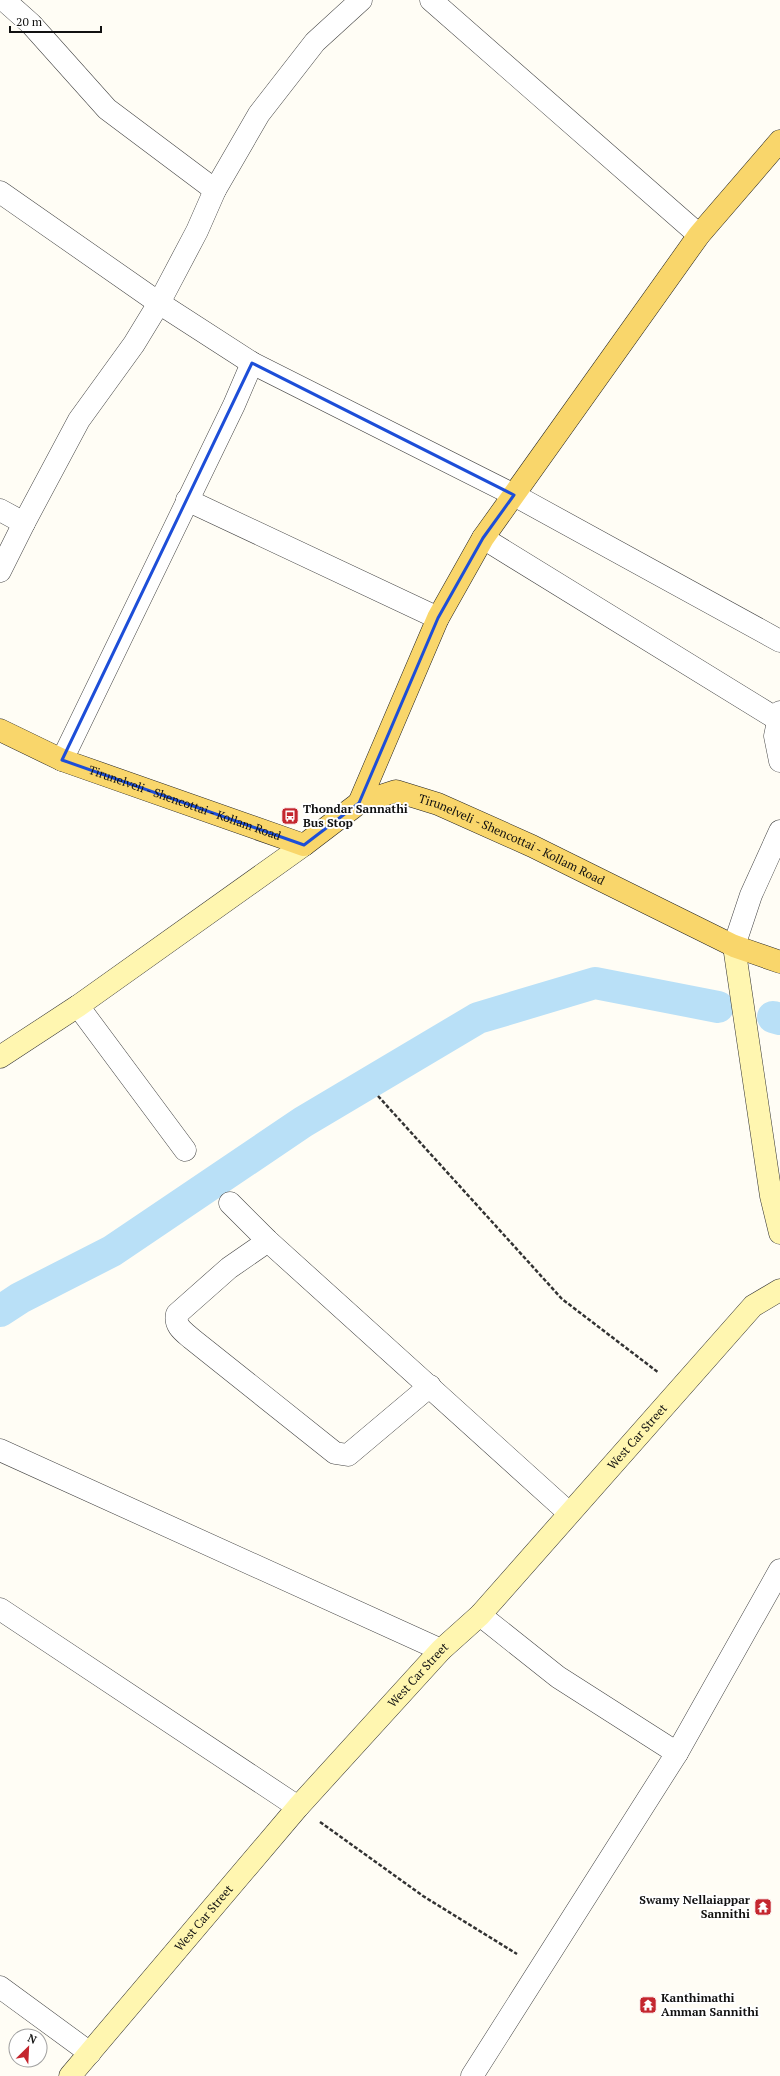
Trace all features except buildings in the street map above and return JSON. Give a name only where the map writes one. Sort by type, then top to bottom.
[{"type":"main road","points":[[359,803],[438,618],[483,538],[699,235],[779,146]]},
{"type":"main road","name":"Tirunelveli - Shencottai - Kollam Road","points":[[0,730],[62,760],[304,845],[359,803],[396,791],[438,804],[532,846],[734,946],[780,962]]},
{"type":"main road","points":[[0,1057],[78,1006],[304,845]]},
{"type":"main road","points":[[734,946],[771,1196],[780,1233]]},
{"type":"main road","name":"West Car Street","points":[[70,2076],[298,1807],[441,1650],[480,1615],[753,1306],[780,1290]]},
{"type":"street","points":[[4,0],[30,24],[107,108],[215,190]]},
{"type":"street","points":[[0,572],[24,522],[79,420],[134,344],[159,303],[197,231],[215,190],[259,114],[315,42],[361,0]]},
{"type":"street","points":[[431,0],[699,235]]},
{"type":"street","points":[[0,192],[159,303],[252,363],[514,495],[780,641]]},
{"type":"street","points":[[62,760],[188,500],[252,363]]},
{"type":"street","points":[[188,500],[438,618]]},
{"type":"street","points":[[0,510],[24,522]]},
{"type":"street","points":[[483,538],[779,715],[775,736],[780,761]]},
{"type":"street","points":[[734,946],[751,895],[780,831]]},
{"type":"street","points":[[78,1006],[185,1150]]},
{"type":"street","points":[[230,1203],[268,1241],[569,1513]]},
{"type":"street","points":[[268,1241],[229,1268],[177,1314],[176,1320],[178,1325],[192,1339],[335,1453],[348,1455],[430,1386]]},
{"type":"street","points":[[0,1450],[441,1650]]},
{"type":"street","points":[[472,2076],[677,1753],[780,1570]]},
{"type":"street","points":[[0,1609],[298,1807]]},
{"type":"street","points":[[480,1615],[558,1677],[677,1753]]},
{"type":"street","points":[[0,1987],[90,2053]]},
{"type":"path","points":[[378,1096],[562,1299],[680,1389]]},
{"type":"path","points":[[298,1807],[423,1896],[540,1968]]},
{"type":"highlighted area","points":[[252,363],[514,495],[483,538],[438,618],[359,803],[304,845],[62,760]]},
{"type":"waterway","points":[[0,1311],[20,1298],[112,1251],[303,1122],[478,1018],[595,983],[718,1007]]},
{"type":"waterway","points":[[773,1017],[780,1019]]},
{"type":"place","name":"Thondar Sannathi Bus Stop","points":[[290,816]]},
{"type":"place","name":"Swamy Nellaiappar Sannithi","points":[[763,1907]]},
{"type":"place","name":"Kanthimathi Amman Sannithi","points":[[648,2005]]}]
